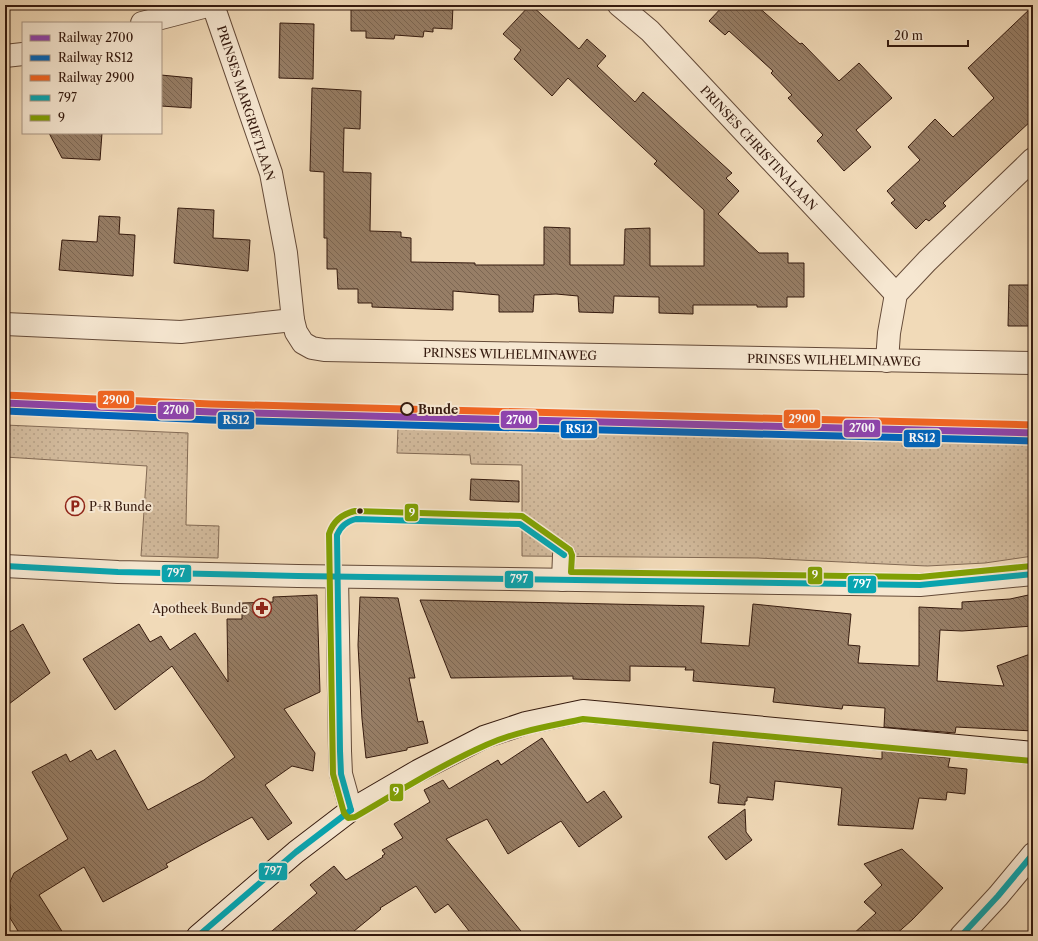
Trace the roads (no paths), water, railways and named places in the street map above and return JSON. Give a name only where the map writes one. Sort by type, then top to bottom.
[{"type":"street","points":[[146,22],[212,5]]},
{"type":"street","name":"PRINSES MARGRIETLAAN","points":[[212,5],[271,173],[286,253],[293,320]]},
{"type":"street","name":"PRINSES CHRISTINALAAN","points":[[618,5],[650,31],[896,294]]},
{"type":"street","points":[[5,56],[22,54]]},
{"type":"street","points":[[887,361],[889,333],[896,294],[927,261],[1033,159]]},
{"type":"street","points":[[5,324],[181,332],[293,320]]},
{"type":"street","name":"PRINSES WILHELMINAWEG","points":[[293,320],[296,332],[303,343],[312,348],[324,350],[1033,363]]},
{"type":"street","points":[[563,580],[564,554]]},
{"type":"street","points":[[5,566],[118,572],[920,585],[1033,574]]},
{"type":"street","points":[[337,576],[341,774],[351,810]]},
{"type":"street","points":[[198,936],[296,852],[351,810],[418,771],[484,737],[526,723],[583,711],[1033,753]]},
{"type":"street","points":[[961,936],[998,896],[1033,854]]},
{"type":"rail line","name":"2900","points":[[5,395],[211,404],[1033,425]]},
{"type":"rail line","name":"2700","points":[[5,403],[211,412],[1033,433]]},
{"type":"rail line","name":"RS12","points":[[5,411],[211,420],[1033,441]]},
{"type":"place","name":"Bunde","points":[[407,409]]},
{"type":"place","name":"P+R Bunde","points":[[75,506]]},
{"type":"place","name":"Apotheek Bunde","points":[[262,608]]}]
